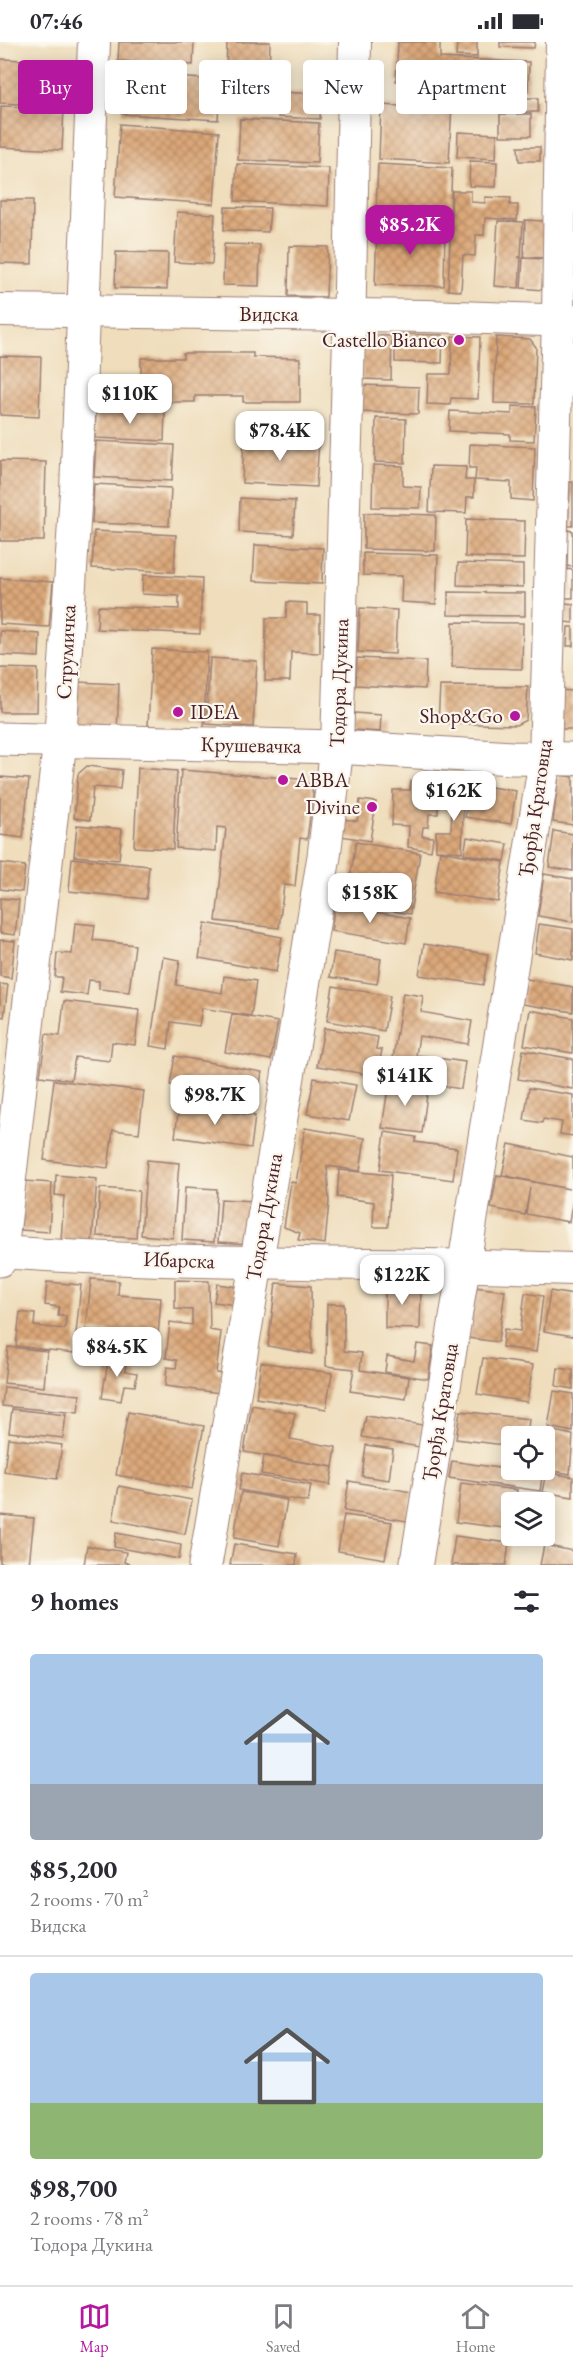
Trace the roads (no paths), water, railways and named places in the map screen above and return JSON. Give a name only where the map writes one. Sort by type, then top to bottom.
[{"type":"main road","name":"Крушевачка","points":[[0,739],[337,747],[559,759]]},
{"type":"main road","name":"Струмичка","points":[[0,1260],[60,741]]},
{"type":"main road","name":"Тодора Дукина","points":[[205,1565],[324,856],[337,747]]},
{"type":"street","name":"Струмичка","points":[[60,741],[75,490],[94,42]]},
{"type":"street","name":"Тодора Дукина","points":[[337,747],[350,315],[355,42]]},
{"type":"street","name":"Ђорђа Кратовца","points":[[416,1565],[463,1264],[559,759],[566,320],[562,42]]},
{"type":"street","name":"Видска","points":[[0,310],[566,320]]},
{"type":"street","name":"Ибарска","points":[[0,1252],[255,1263],[463,1264],[573,1269]]},
{"type":"place","name":"Castello Bianco","points":[[459,340]]},
{"type":"place","name":"IDEA","points":[[178,712]]},
{"type":"place","name":"Shop&Go","points":[[515,716]]},
{"type":"place","name":"ABBA","points":[[283,780]]},
{"type":"place","name":"Divine","points":[[372,807]]}]
